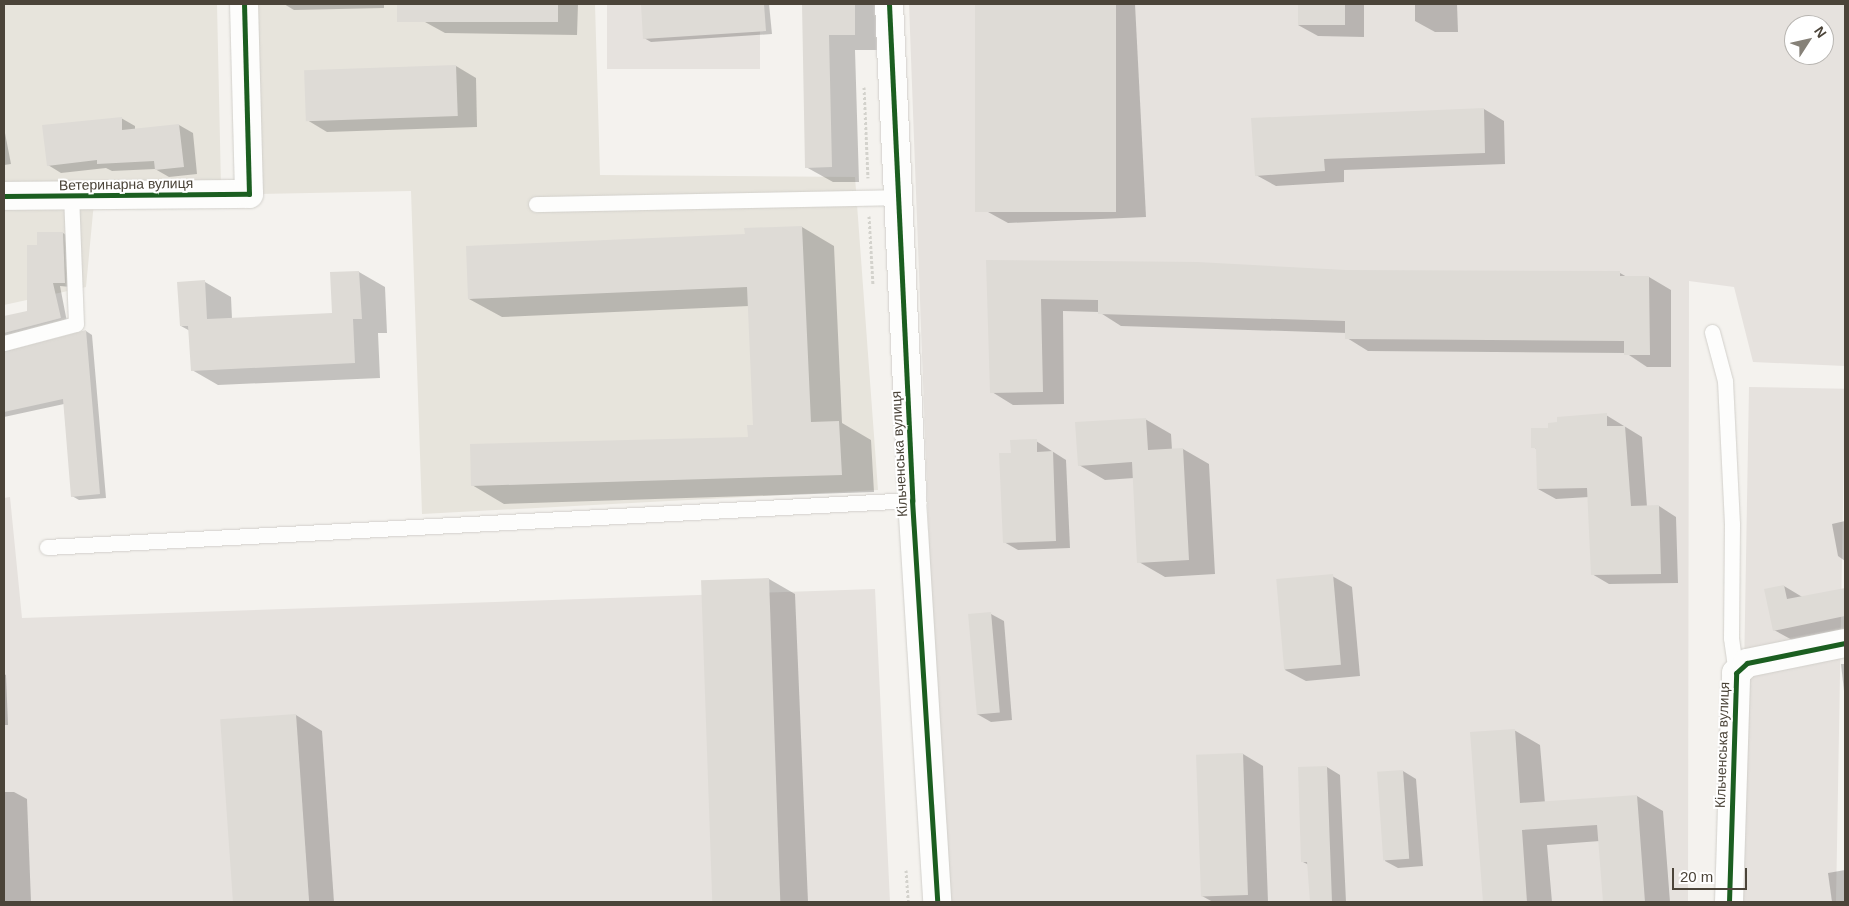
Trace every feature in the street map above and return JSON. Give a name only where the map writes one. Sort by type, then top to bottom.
[{"type":"street","name":"Ветеринарна вулиця","points":[[4,196],[249,194],[244,4]]},
{"type":"street","name":"Кільченська вулиця","points":[[889,4],[912,500],[937,902]]},
{"type":"street","name":"Кільченська вулиця","points":[[1730,902],[1736,673],[1747,663],[1845,643]]},
{"type":"lane","points":[[4,343],[76,324],[71,196]]},
{"type":"lane","points":[[536,204],[898,197]]},
{"type":"lane","points":[[1712,332],[1725,381],[1732,524],[1731,638],[1736,673]]},
{"type":"lane","points":[[47,547],[912,500]]},
{"type":"shaded area","points":[[4,4],[217,4],[221,187],[94,202],[86,287],[4,305]]},
{"type":"shaded area","points":[[246,4],[595,4],[600,175],[855,177],[878,490],[422,514],[411,191],[259,194]]},
{"type":"shaded area","points":[[607,4],[760,4],[760,69],[607,69]]},
{"type":"shaded area","points":[[909,4],[1845,4],[1845,366],[1753,362],[1734,287],[1689,281],[1688,902],[950,902],[933,651]]},
{"type":"shaded area","points":[[1749,387],[1845,389],[1836,902],[1740,902]]},
{"type":"shaded area","points":[[10,497],[22,618],[875,589],[890,902],[4,902],[4,498]]},
{"type":"building","points":[[397,4],[558,4],[558,22],[397,22]]},
{"type":"building","points":[[641,4],[764,4],[766,31],[643,39]]},
{"type":"building","points":[[802,4],[855,4],[855,35],[829,35],[832,167],[805,168]]},
{"type":"building","points":[[975,4],[1116,4],[1116,212],[975,212]]},
{"type":"building","points":[[1298,4],[1345,4],[1345,25],[1298,25]]},
{"type":"building","points":[[456,65],[458,116],[306,121],[304,70]]},
{"type":"building","points":[[1484,108],[1485,153],[1324,159],[1325,171],[1255,176],[1251,118]]},
{"type":"building","points":[[122,117],[122,130],[179,124],[184,167],[155,170],[154,161],[97,164],[97,160],[47,166],[42,125]]},
{"type":"building","points":[[802,226],[811,422],[839,421],[842,475],[471,486],[470,444],[748,437],[747,425],[753,425],[747,287],[468,299],[466,246],[745,234],[744,228]]},
{"type":"building","points":[[37,232],[63,232],[65,283],[53,283],[61,318],[4,333],[4,316],[27,311],[27,245],[37,245]]},
{"type":"building","points":[[986,260],[1197,262],[1346,270],[1620,271],[1620,276],[1649,276],[1650,355],[1624,355],[1624,341],[1345,339],[1345,321],[1098,314],[1098,300],[1041,299],[1043,392],[990,393]]},
{"type":"building","points":[[359,271],[362,319],[353,319],[355,363],[191,371],[188,326],[180,326],[177,282],[205,280],[207,319],[332,313],[330,272]]},
{"type":"building","points":[[86,330],[100,494],[71,497],[63,399],[4,412],[4,352]]},
{"type":"building","points":[[1607,413],[1607,426],[1625,426],[1631,506],[1659,505],[1661,574],[1591,575],[1587,488],[1537,489],[1536,448],[1531,448],[1531,428],[1548,428],[1548,423],[1557,422],[1557,417]]},
{"type":"building","points":[[1146,418],[1148,450],[1183,448],[1189,560],[1137,563],[1132,462],[1078,466],[1075,422]]},
{"type":"building","points":[[1037,439],[1037,452],[1053,451],[1056,541],[1003,543],[999,453],[1011,453],[1010,440]]},
{"type":"building","points":[[1333,574],[1341,665],[1284,670],[1276,579]]},
{"type":"building","points":[[769,578],[780,902],[712,902],[701,580]]},
{"type":"building","points":[[1784,585],[1787,599],[1845,588],[1845,616],[1773,631],[1764,589]]},
{"type":"building","points":[[991,612],[1000,713],[977,715],[968,614]]},
{"type":"building","points":[[296,714],[309,902],[233,902],[220,719]]},
{"type":"building","points":[[1515,729],[1520,803],[1637,795],[1645,902],[1603,902],[1597,825],[1522,830],[1527,902],[1483,902],[1470,732]]},
{"type":"building","points":[[1243,753],[1248,895],[1201,897],[1196,755]]},
{"type":"building","points":[[1327,766],[1332,902],[1310,902],[1307,862],[1301,862],[1298,767]]},
{"type":"building","points":[[1403,770],[1409,859],[1383,861],[1377,772]]},
{"type":"cycle path","points":[[4,196],[249,194],[244,4]]},
{"type":"cycle path","points":[[889,4],[912,500],[937,902]]},
{"type":"cycle path","points":[[1729,902],[1736,673],[1747,663],[1845,643]]}]
